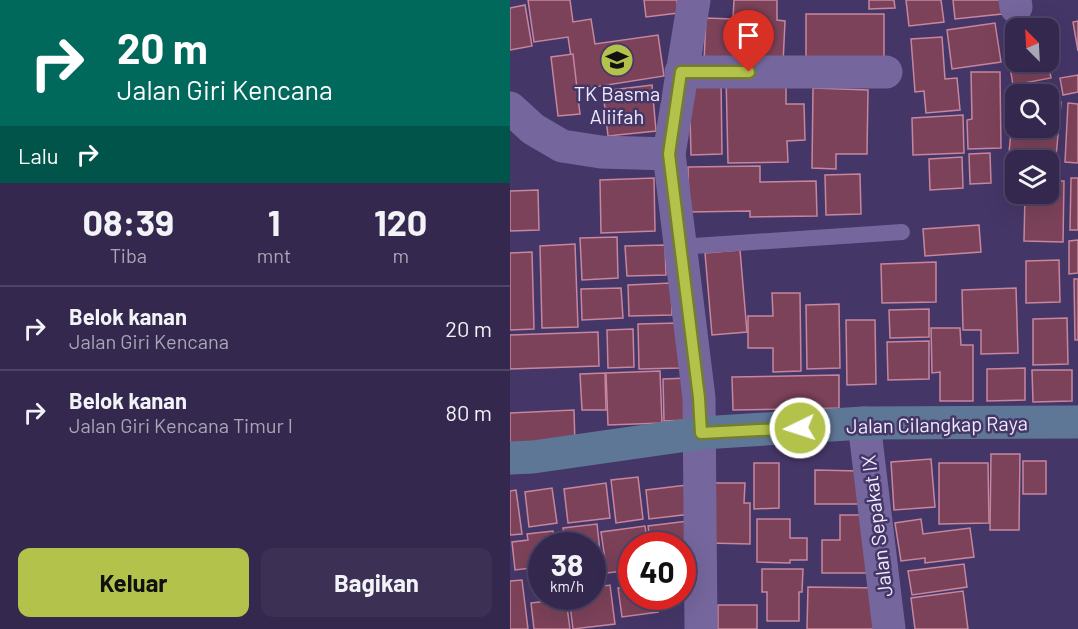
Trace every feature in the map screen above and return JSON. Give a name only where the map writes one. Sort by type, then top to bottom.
[{"type":"street","points":[[694,0],[669,154],[699,398],[701,629]]},
{"type":"street","points":[[681,72],[886,72]]},
{"type":"street","points":[[510,108],[533,129],[562,146],[601,152],[669,154]]},
{"type":"street","name":"Jalan Cilangkap Raya","points":[[510,458],[533,457],[701,433],[864,423],[1078,422]]},
{"type":"street","name":"Jalan Sepakat IX","points":[[864,423],[888,629]]},
{"type":"lane","points":[[679,247],[902,232]]},
{"type":"building","name":"TK Basma Aliifah","points":[[528,0],[570,0],[573,22],[591,19],[595,44],[658,35],[664,76],[576,90],[568,37],[534,42]]},
{"type":"building","points":[[644,0],[677,0],[678,13],[646,17]]},
{"type":"building","points":[[734,0],[777,0],[777,20],[785,21],[783,64],[704,62],[706,18],[733,19]]},
{"type":"building","points":[[869,0],[894,0],[895,8],[869,9]]},
{"type":"building","points":[[906,0],[941,0],[944,22],[909,26]]},
{"type":"building","points":[[953,0],[1001,0],[1002,14],[955,19]]},
{"type":"building","points":[[525,5],[532,46],[510,50],[510,8]]},
{"type":"building","points":[[806,14],[884,14],[884,66],[806,66]]},
{"type":"building","points":[[1078,21],[1078,51],[1073,22]]},
{"type":"building","points":[[995,23],[1001,62],[952,69],[947,30]]},
{"type":"building","points":[[942,37],[945,79],[957,78],[960,110],[926,113],[924,91],[915,92],[911,39]]},
{"type":"building","points":[[573,54],[580,114],[558,116],[551,57]]},
{"type":"building","points":[[971,72],[1000,72],[1001,148],[968,149],[967,120],[972,119]]},
{"type":"building","points":[[1011,72],[1050,72],[1051,78],[1013,84]]},
{"type":"building","points":[[786,74],[786,104],[804,104],[805,140],[787,141],[788,162],[728,163],[726,75]]},
{"type":"building","points":[[1078,75],[1078,92],[1063,95],[1060,78]]},
{"type":"building","points":[[721,80],[722,154],[691,155],[689,81]]},
{"type":"building","points":[[652,85],[656,131],[608,136],[603,91]]},
{"type":"building","points":[[813,88],[868,90],[867,154],[836,154],[836,169],[812,168]]},
{"type":"building","points":[[1068,103],[1078,104],[1078,163],[1065,162]]},
{"type":"building","points":[[963,115],[964,153],[913,155],[912,118]]},
{"type":"building","points":[[1010,138],[1058,138],[1057,150],[1009,150]]},
{"type":"building","points":[[990,153],[991,183],[970,184],[969,154]]},
{"type":"building","points":[[962,157],[963,188],[930,190],[929,159]]},
{"type":"building","points":[[760,166],[760,182],[816,181],[817,216],[750,217],[750,211],[689,212],[688,167]]},
{"type":"building","points":[[860,174],[861,214],[826,215],[825,175]]},
{"type":"building","points":[[654,178],[655,231],[601,233],[600,180]]},
{"type":"building","points":[[1071,178],[1078,178],[1078,230],[1070,230]]},
{"type":"building","points":[[1059,181],[1064,181],[1063,242],[1024,241],[1025,204],[1059,204]]},
{"type":"building","points":[[538,190],[539,230],[510,231],[510,191]]},
{"type":"building","points":[[979,225],[981,252],[925,256],[923,229]]},
{"type":"building","points":[[617,237],[618,278],[582,280],[580,238]]},
{"type":"building","points":[[1078,240],[1078,273],[1069,274],[1069,241]]},
{"type":"building","points":[[575,244],[578,327],[542,328],[540,246]]},
{"type":"building","points":[[665,245],[666,275],[627,276],[625,246]]},
{"type":"building","points":[[740,250],[747,332],[712,335],[705,253]]},
{"type":"building","points":[[532,252],[534,329],[510,330],[510,253]]},
{"type":"building","points":[[1059,260],[1060,302],[1026,303],[1026,261]]},
{"type":"building","points":[[936,262],[936,302],[882,303],[881,264]]},
{"type":"building","points":[[1074,279],[1078,279],[1078,340],[1075,340]]},
{"type":"building","points":[[671,283],[672,315],[629,316],[628,285]]},
{"type":"building","points":[[621,288],[623,318],[582,320],[581,289]]},
{"type":"building","points":[[1016,288],[1018,353],[981,354],[981,330],[963,330],[962,290]]},
{"type":"building","points":[[772,293],[800,293],[801,371],[773,372],[773,348],[748,348],[748,316],[773,316]]},
{"type":"building","points":[[839,304],[840,368],[807,369],[806,305]]},
{"type":"building","points":[[929,309],[929,337],[890,338],[889,310]]},
{"type":"building","points":[[1067,318],[1068,364],[1033,365],[1033,319]]},
{"type":"building","points":[[846,320],[875,320],[876,384],[847,385]]},
{"type":"building","points":[[678,323],[680,368],[639,369],[638,324]]},
{"type":"building","points":[[931,328],[960,328],[961,345],[973,345],[973,401],[940,401],[940,372],[932,373]]},
{"type":"building","points":[[633,329],[634,367],[608,368],[607,330]]},
{"type":"building","points":[[598,332],[599,366],[510,369],[510,335]]},
{"type":"building","points":[[929,341],[929,379],[888,380],[887,342]]},
{"type":"building","points":[[1025,368],[1025,400],[987,401],[987,369]]},
{"type":"building","points":[[1032,370],[1072,370],[1072,401],[1033,402]]},
{"type":"building","points":[[660,371],[662,423],[608,425],[606,373]]},
{"type":"building","points":[[605,373],[606,410],[582,410],[580,374]]},
{"type":"building","points":[[839,375],[839,408],[733,410],[732,377]]},
{"type":"building","points":[[689,378],[691,420],[664,421],[663,379]]},
{"type":"building","points":[[574,410],[575,446],[510,449],[510,413]]},
{"type":"building","points":[[991,454],[1020,454],[1019,530],[990,530]]},
{"type":"building","points":[[931,459],[935,507],[894,510],[891,462]]},
{"type":"building","points":[[1023,461],[1046,461],[1046,494],[1023,494]]},
{"type":"building","points":[[754,463],[779,463],[779,508],[754,509]]},
{"type":"building","points":[[939,463],[988,463],[989,523],[939,524]]},
{"type":"building","points":[[815,470],[860,471],[860,504],[815,504]]},
{"type":"building","points":[[638,477],[643,519],[616,523],[611,480]]},
{"type":"building","points":[[606,483],[610,518],[568,523],[564,489]]},
{"type":"building","points":[[711,483],[745,483],[744,503],[750,503],[750,544],[709,543]]},
{"type":"building","points":[[687,485],[691,514],[649,519],[646,490]]},
{"type":"building","points":[[552,488],[557,523],[529,527],[525,492]]},
{"type":"building","points":[[516,490],[522,534],[510,535],[510,491]]},
{"type":"building","points":[[840,515],[871,515],[874,573],[822,573],[822,540],[840,540]]},
{"type":"building","points":[[757,519],[790,519],[790,538],[807,538],[807,560],[790,560],[790,563],[757,562]]},
{"type":"building","points":[[921,519],[923,534],[970,528],[974,557],[925,563],[925,558],[901,561],[895,523]]},
{"type":"building","points":[[688,521],[689,532],[649,532],[648,526]]},
{"type":"building","points":[[597,524],[598,532],[564,532],[563,528]]},
{"type":"building","points":[[645,526],[646,532],[618,532],[618,572],[607,573],[606,532],[601,532]]},
{"type":"building","points":[[528,540],[528,568],[515,570],[512,542]]},
{"type":"building","points":[[964,564],[967,587],[912,595],[908,571]]},
{"type":"building","points":[[762,569],[803,569],[802,592],[799,592],[799,621],[767,621],[767,592],[762,592]]},
{"type":"building","points":[[522,580],[528,629],[510,629],[510,581]]},
{"type":"building","points":[[610,585],[615,624],[573,629],[571,610],[606,610],[606,586]]},
{"type":"building","points":[[808,587],[881,588],[881,629],[807,629]]},
{"type":"building","points":[[963,591],[968,629],[915,629],[911,598]]},
{"type":"building","points":[[718,605],[757,605],[757,629],[718,629]]},
{"type":"building","points":[[532,610],[567,610],[570,629],[534,629]]},
{"type":"building","points":[[621,610],[658,610],[658,612],[622,617]]},
{"type":"place","name":"TK Basma Aliifah","points":[[617,60]]},
{"type":"route","points":[[749,72],[681,72],[669,154],[699,398],[701,433],[800,428]]}]
